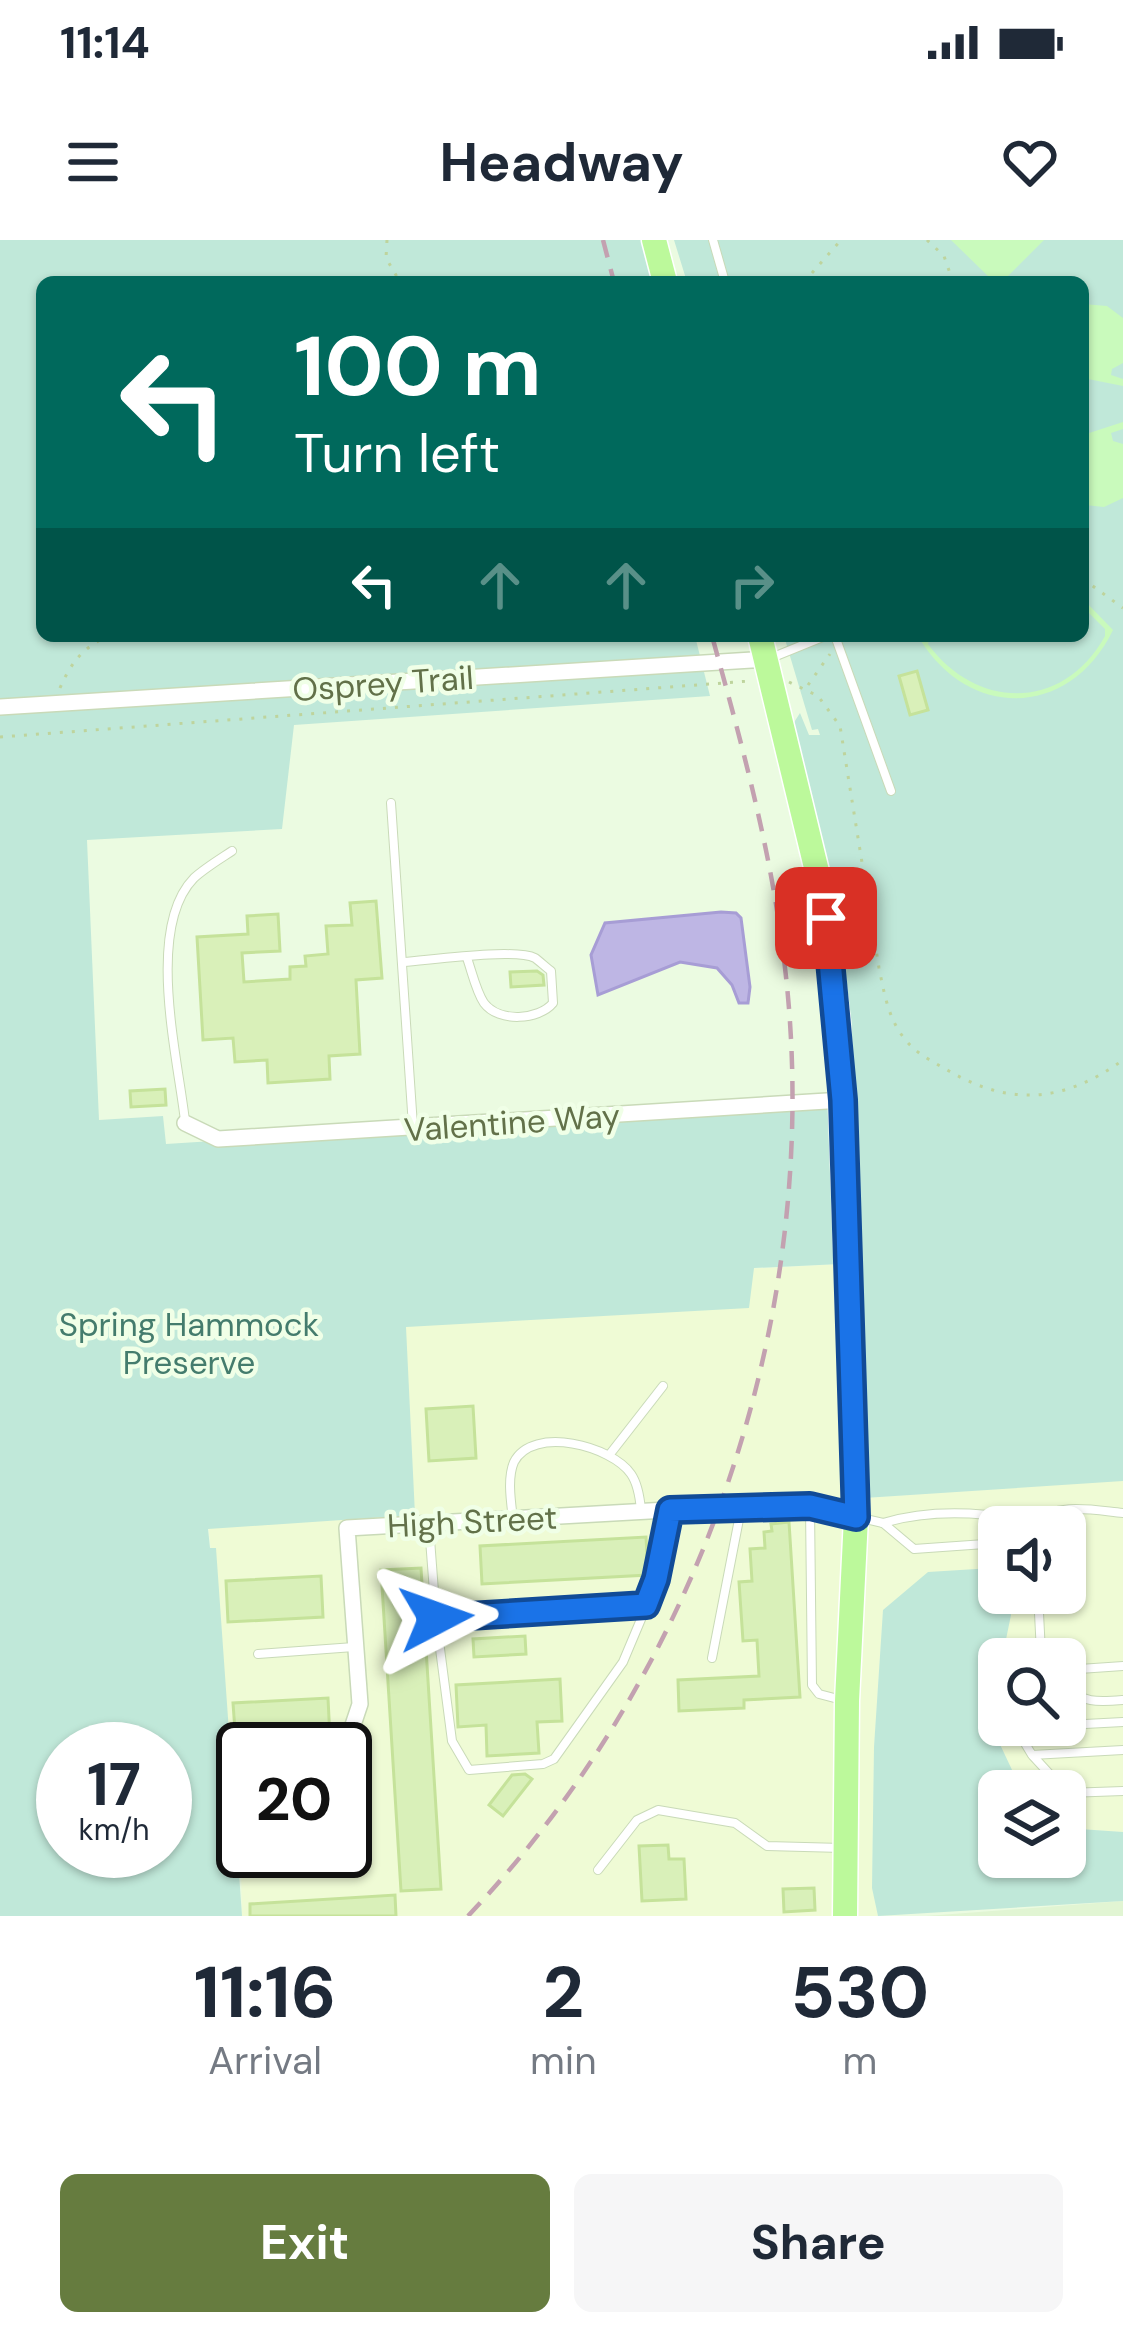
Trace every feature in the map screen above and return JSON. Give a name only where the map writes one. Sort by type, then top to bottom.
[{"type":"main road","points":[[654,240],[663,276]]},
{"type":"main road","points":[[762,659],[828,927],[843,1100],[856,1517],[847,1700],[845,1916]]},
{"type":"street","name":"Osprey Trail","points":[[0,707],[762,659]]},
{"type":"street","name":"Valentine Way","points":[[185,1123],[218,1139],[843,1100]]},
{"type":"street","name":"High Street","points":[[354,1722],[360,1704],[347,1528],[741,1507],[810,1506],[856,1517]]},
{"type":"lane","points":[[713,240],[723,276]]},
{"type":"lane","points":[[762,659],[809,642]]},
{"type":"lane","points":[[837,642],[891,791]]},
{"type":"lane","points":[[391,803],[413,1128]]},
{"type":"lane","points":[[185,1123],[173,1040],[168,934],[180,900],[194,879],[232,851]]},
{"type":"lane","points":[[404,962],[467,958],[521,955],[537,958],[551,971],[554,1003],[544,1013],[523,1017],[493,1011],[482,1001],[467,958]]},
{"type":"lane","points":[[610,1454],[663,1386]]},
{"type":"lane","points":[[513,1519],[511,1477],[523,1452],[547,1443],[578,1444],[610,1454],[631,1474],[641,1512]]},
{"type":"lane","points":[[810,1506],[812,1685],[819,1694],[847,1700]]},
{"type":"lane","points":[[712,1658],[741,1507]]},
{"type":"lane","points":[[1086,1509],[1123,1513]]},
{"type":"lane","points":[[428,1523],[452,1741],[469,1770],[554,1759],[623,1661],[656,1579],[670,1510]]},
{"type":"lane","points":[[883,1523],[913,1514],[978,1515]]},
{"type":"lane","points":[[856,1517],[883,1523],[914,1549],[978,1544]]},
{"type":"lane","points":[[436,1618],[646,1605]]},
{"type":"lane","points":[[258,1654],[356,1647]]},
{"type":"lane","points":[[1086,1669],[1123,1666]]},
{"type":"lane","points":[[1086,1700],[1123,1700]]},
{"type":"lane","points":[[1086,1724],[1123,1722]]},
{"type":"lane","points":[[1027,1746],[1067,1793],[1123,1791]]},
{"type":"lane","points":[[1032,1755],[1123,1750]]},
{"type":"lane","points":[[598,1870],[637,1820],[658,1810],[735,1823],[767,1846],[843,1848]]},
{"type":"path","points":[[388,240],[386,258],[396,276]]},
{"type":"path","points":[[809,276],[842,240]]},
{"type":"path","points":[[928,240],[955,276]]},
{"type":"path","points":[[1089,583],[1123,608]]},
{"type":"path","points":[[49,704],[70,664],[95,642]]},
{"type":"path","points":[[806,687],[831,653]]},
{"type":"path","points":[[0,736],[762,659]]},
{"type":"path","points":[[790,682],[806,687],[830,709],[840,726],[885,998],[906,1042],[970,1084],[1019,1096],[1078,1086],[1123,1060]]},
{"type":"shaded area","points":[[721,912],[741,918],[748,1003],[739,1003],[732,985],[717,968],[680,962],[598,995],[591,955],[605,923]]},
{"type":"shaded area","points":[[841,1264],[850,1505],[838,1916],[242,1916],[241,1878],[372,1878],[372,1722],[227,1722],[208,1520],[406,1287]]},
{"type":"shaded area","points":[[1123,1480],[1123,1832],[1086,1829],[1086,1770],[1012,1770],[1001,1746],[1086,1746],[1086,1638],[1006,1638],[1011,1614],[1086,1614],[1086,1506],[978,1506],[978,1573],[883,1610],[874,1747],[872,1888],[878,1916],[852,1916],[865,1498]]},
{"type":"shaded area","points":[[1123,1901],[1123,1916],[926,1916]]},
{"type":"green space","name":"Spring Hammock Preserve","points":[[0,240],[646,240],[655,276],[36,276],[36,642],[696,642],[710,696],[294,725],[282,829],[87,840],[99,1120],[163,1116],[166,1144],[836,1101],[840,1264],[754,1268],[749,1308],[406,1327],[415,1515],[208,1529],[210,1548],[216,1548],[228,1722],[216,1722],[216,1878],[239,1878],[242,1916],[0,1916]]},
{"type":"green space","points":[[674,240],[1123,240],[1123,1481],[864,1498],[850,1100],[791,727],[800,713],[809,735],[820,735],[818,729],[812,730],[786,642],[1089,642],[1089,276],[685,276]]},
{"type":"green space","points":[[978,1569],[978,1614],[1011,1615],[1006,1638],[978,1638],[978,1746],[1001,1746],[1012,1770],[978,1770],[978,1878],[1086,1878],[1086,1829],[1123,1832],[1123,1901],[878,1916],[872,1888],[874,1747],[883,1610],[928,1572]]},
{"type":"sand","points":[[951,240],[1044,240],[1008,276],[988,276]]},
{"type":"sand","points":[[1089,304],[1107,306],[1123,318],[1123,363],[1111,375],[1123,379],[1123,386],[1089,379]]},
{"type":"sand","points":[[1123,422],[1123,429],[1111,433],[1113,441],[1123,444],[1123,498],[1104,507],[1089,505],[1089,433]]},
{"type":"sand","points":[[1089,605],[1113,630],[1095,659],[1072,680],[1047,693],[1020,698],[993,696],[967,685],[942,667],[922,642],[928,642],[948,666],[971,682],[1020,693],[1067,678],[1088,661],[1105,629],[1089,613]]},
{"type":"building","points":[[917,671],[928,710],[910,715],[899,676]]},
{"type":"building","points":[[376,901],[382,978],[356,980],[360,1054],[329,1056],[330,1079],[268,1083],[267,1060],[235,1062],[233,1038],[203,1040],[197,937],[248,934],[247,916],[278,914],[280,951],[242,953],[244,982],[290,979],[290,967],[306,966],[305,956],[328,954],[326,926],[352,925],[350,903]]},
{"type":"building","points":[[537,971],[544,985],[511,987],[510,972]]},
{"type":"building","points":[[165,1089],[166,1105],[131,1107],[130,1091]]},
{"type":"building","points":[[473,1406],[476,1458],[429,1461],[426,1409]]},
{"type":"building","points":[[789,1522],[800,1697],[744,1700],[744,1708],[679,1711],[678,1680],[759,1676],[757,1640],[743,1641],[739,1582],[752,1581],[750,1549],[765,1548],[764,1532],[772,1531],[771,1524]]},
{"type":"building","points":[[646,1537],[648,1575],[482,1584],[480,1546]]},
{"type":"building","points":[[421,1568],[441,1889],[401,1891],[381,1570]]},
{"type":"building","points":[[321,1576],[323,1617],[228,1622],[226,1581]]},
{"type":"building","points":[[525,1636],[526,1654],[474,1657],[473,1639]]},
{"type":"building","points":[[560,1679],[562,1721],[537,1722],[539,1753],[487,1756],[486,1725],[458,1727],[456,1685]]},
{"type":"building","points":[[328,1698],[329,1722],[234,1722],[233,1703]]},
{"type":"building","points":[[512,1775],[532,1779],[503,1816],[489,1805]]},
{"type":"building","points":[[668,1845],[669,1859],[684,1859],[686,1899],[642,1901],[639,1846]]},
{"type":"building","points":[[814,1888],[815,1910],[784,1912],[783,1889]]},
{"type":"building","points":[[395,1895],[396,1916],[250,1916],[250,1904]]},
{"type":"railway","points":[[603,240],[612,276]]},
{"type":"railway","points":[[468,1916],[553,1815],[627,1704],[687,1586],[735,1462],[768,1334],[788,1202],[792,1069],[781,937],[768,861],[714,642]]},
{"type":"route","points":[[436,1618],[646,1605],[670,1510],[810,1506],[856,1517],[843,1100],[826,918]]}]
